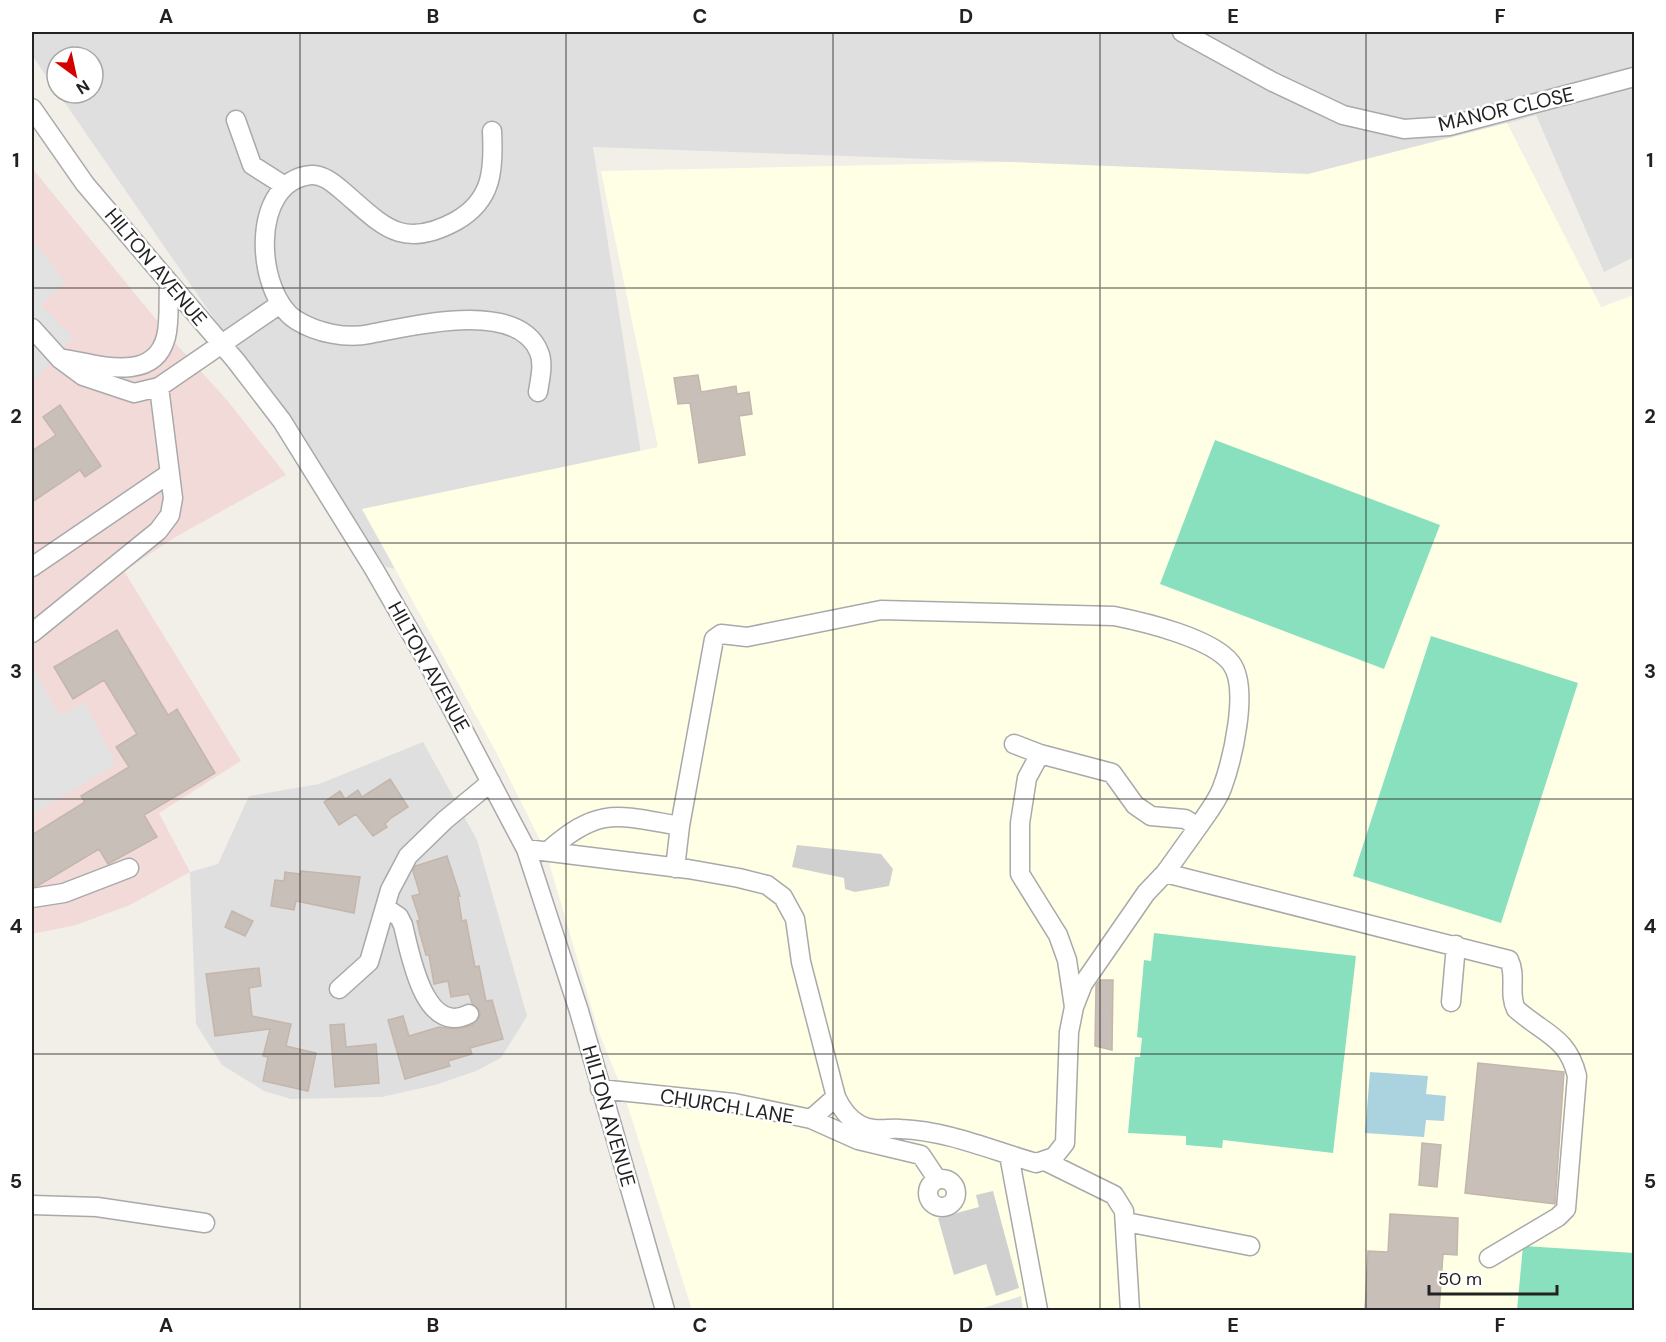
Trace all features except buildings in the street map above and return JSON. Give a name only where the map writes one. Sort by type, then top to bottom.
[{"type":"street","name":"MANOR CLOSE","points":[[1182,32],[1274,82],[1343,115],[1404,129],[1449,126],[1635,77]]},
{"type":"street","name":"HILTON AVENUE","points":[[32,108],[85,184],[169,285],[222,343],[282,421],[355,538],[428,663],[491,782],[526,849],[579,1011],[665,1311]]},
{"type":"street","points":[[236,120],[252,165],[285,186]]},
{"type":"street","points":[[492,131],[494,167],[486,191],[468,213],[441,229],[414,236],[396,233],[366,212],[329,179],[312,174],[285,186],[271,206],[266,224],[264,249],[269,275],[280,304],[295,319],[318,330],[337,335],[365,335],[433,322],[480,319],[507,326],[522,333],[539,351],[542,367],[538,392]]},
{"type":"street","points":[[60,359],[129,369],[146,364],[159,354],[166,335],[169,285]]},
{"type":"street","points":[[32,327],[60,359],[83,376],[107,386],[134,393],[159,387],[280,304]]},
{"type":"street","points":[[32,633],[158,531],[170,515],[173,498],[159,387]]},
{"type":"street","points":[[32,567],[170,473]]},
{"type":"street","points":[[526,849],[675,868],[767,885],[783,897],[795,919],[801,962],[836,1097],[841,1108],[860,1125],[867,1127],[948,1135],[1036,1163],[1045,1161],[1060,1151],[1065,1143],[1069,1032],[1074,1007],[1083,984],[1146,892],[1165,873],[1198,827],[1221,790],[1240,701],[1231,664],[1208,646],[1142,621],[1114,616],[880,610],[747,637],[721,634],[714,639],[680,826],[675,868]]},
{"type":"street","points":[[1014,744],[1040,754],[1112,773],[1136,805],[1151,816],[1185,819],[1198,827]]},
{"type":"street","points":[[1040,754],[1027,778],[1020,823],[1020,874],[1058,935],[1067,960],[1074,1007]]},
{"type":"street","points":[[339,989],[369,962],[394,881],[408,856],[444,820],[491,782]]},
{"type":"street","points":[[548,851],[570,832],[601,818],[617,815],[680,826]]},
{"type":"street","points":[[32,898],[64,893],[129,868]]},
{"type":"street","points":[[1165,873],[1509,960],[1514,970],[1512,1002],[1516,1009],[1565,1046],[1573,1057],[1577,1076],[1566,1209],[1558,1217],[1489,1258]]},
{"type":"street","points":[[386,908],[399,917],[404,925],[418,982],[435,1010],[449,1018],[462,1018],[469,1014]]},
{"type":"street","points":[[1451,1002],[1456,945]]},
{"type":"street","name":"CHURCH LANE","points":[[600,1089],[734,1103],[810,1119],[858,1140],[921,1155],[937,1179]]},
{"type":"street","points":[[810,1119],[836,1097]]},
{"type":"street","points":[[1009,1155],[1038,1311]]},
{"type":"street","points":[[1045,1161],[1114,1195],[1124,1210],[1130,1311]]},
{"type":"street","points":[[32,1205],[97,1207],[205,1223]]},
{"type":"street","points":[[1126,1222],[1250,1246]]},
{"type":"shaded area","points":[[32,32],[1634,32],[1634,257],[1604,272],[1536,115],[1332,175],[1160,171],[1012,162],[593,147],[667,620],[386,567],[66,105],[105,105],[105,45],[45,45],[45,74],[32,55]]},
{"type":"shaded area","points":[[1507,123],[1601,307],[1634,295],[1634,1310],[692,1310],[624,1094],[598,1030],[546,852],[496,752],[362,509],[658,447],[601,171],[1012,162],[1308,174]]},
{"type":"shaded area","points":[[32,168],[177,345],[227,400],[286,475],[174,538],[124,571],[241,761],[159,813],[190,872],[130,905],[76,925],[32,934]]},
{"type":"shaded area","points":[[32,239],[65,282],[41,305],[73,337],[32,383]]},
{"type":"shaded area","points":[[32,667],[60,716],[84,702],[116,764],[32,815]]},
{"type":"shaded area","points":[[423,742],[477,840],[527,1016],[501,1058],[476,1071],[435,1085],[382,1097],[291,1099],[264,1091],[222,1065],[196,1024],[190,872],[218,864],[249,796],[319,784]]},
{"type":"shaded area","points":[[797,845],[881,854],[893,869],[889,886],[855,892],[845,889],[844,878],[792,867]]},
{"type":"shaded area","points":[[993,1191],[1019,1288],[996,1296],[986,1264],[954,1275],[938,1218],[979,1207],[976,1195]]},
{"type":"shaded area","points":[[1021,1296],[1023,1310],[977,1310]]},
{"type":"green space","points":[[1215,440],[1440,525],[1384,669],[1160,584]]},
{"type":"green space","points":[[1431,636],[1578,683],[1501,923],[1353,876]]},
{"type":"green space","points":[[1154,933],[1356,956],[1333,1153],[1223,1140],[1222,1148],[1186,1145],[1186,1136],[1128,1133],[1135,1057],[1140,1057],[1142,1038],[1137,1037],[1144,960],[1151,961]]},
{"type":"green space","points":[[1523,1246],[1634,1253],[1634,1310],[1517,1310]]},
{"type":"water","points":[[1370,1072],[1428,1076],[1426,1094],[1446,1096],[1444,1121],[1426,1120],[1424,1137],[1365,1133]]}]
